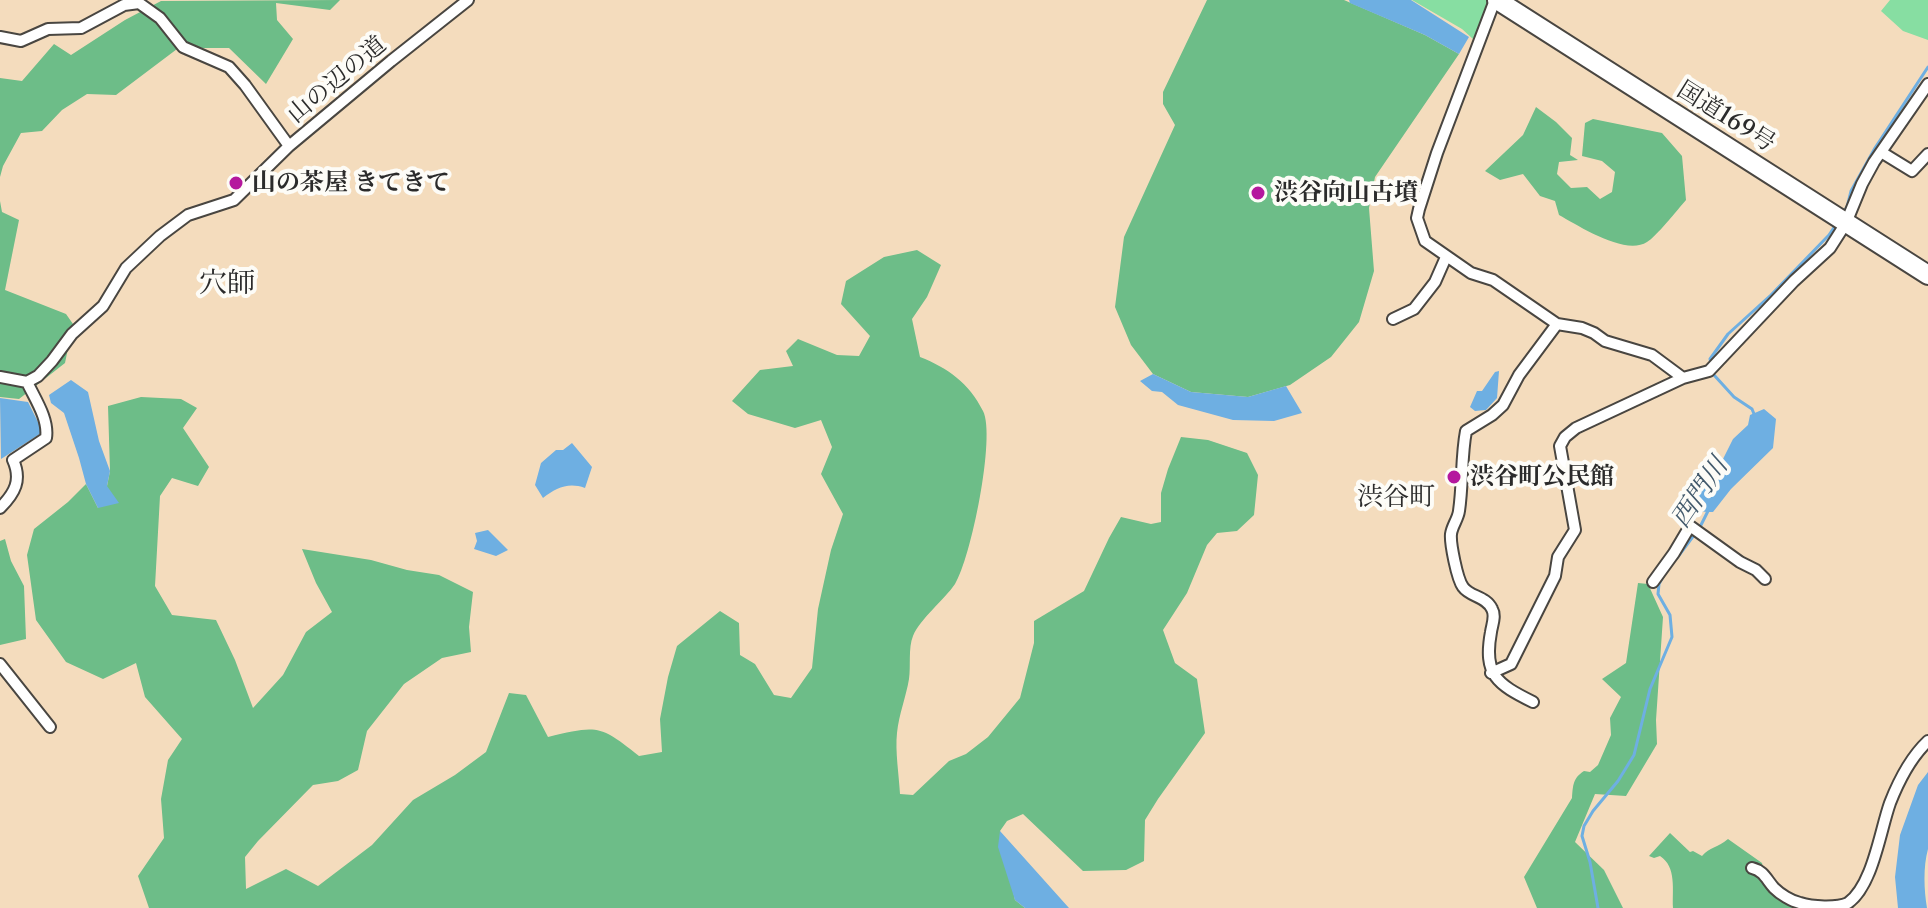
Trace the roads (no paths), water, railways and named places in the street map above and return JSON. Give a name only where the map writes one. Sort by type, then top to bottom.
[{"type":"highway","name":"国道169号","points":[[1505,2],[1928,275]]},
{"type":"street","name":"山の辺の道","points":[[0,37],[21,41],[48,29],[81,28],[124,5],[139,3],[160,18],[183,47],[229,67],[289,146],[468,0]]},
{"type":"street","points":[[1505,2],[1437,153],[1417,218],[1425,241],[1471,273],[1493,280],[1557,324],[1582,328],[1605,341],[1652,355],[1683,378]]},
{"type":"street","points":[[1491,673],[1511,664],[1555,576],[1558,557],[1575,530],[1560,446],[1565,437],[1576,428],[1683,378],[1712,368],[1794,281],[1830,248],[1840,219],[1928,84]]},
{"type":"street","points":[[0,377],[27,382],[38,376],[72,334],[103,306],[126,268],[160,236],[188,215],[234,200],[289,146]]},
{"type":"street","points":[[1881,152],[1912,171],[1928,154]]},
{"type":"street","points":[[1393,319],[1414,309],[1435,282],[1446,257]]},
{"type":"street","points":[[1533,702],[1517,694],[1491,673],[1488,654],[1494,617],[1492,609],[1485,601],[1465,590],[1458,575],[1451,534],[1459,515],[1466,431],[1503,405],[1519,375],[1557,324]]},
{"type":"street","points":[[0,508],[15,491],[18,482],[18,470],[13,460],[46,438],[44,418],[27,382]]},
{"type":"street","points":[[1653,582],[1690,526],[1765,579]]},
{"type":"street","points":[[0,664],[50,727]]},
{"type":"street","points":[[1752,868],[1759,870],[1774,888],[1796,902],[1834,907],[1849,903],[1867,877],[1900,780],[1915,753],[1928,741]]},
{"type":"water","points":[[1349,0],[1411,0],[1469,37],[1459,54]]},
{"type":"water","points":[[1499,371],[1497,398],[1486,410],[1475,411],[1470,407],[1477,391],[1482,391],[1495,372]]},
{"type":"water","points":[[1153,374],[1191,392],[1248,397],[1286,386],[1302,413],[1274,421],[1233,420],[1178,405],[1162,392],[1152,391],[1140,381]]},
{"type":"water","points":[[71,380],[88,392],[99,441],[110,471],[107,486],[119,503],[98,508],[86,484],[64,413],[51,403],[49,395]]},
{"type":"water","points":[[0,398],[28,402],[43,432],[1,459]]},
{"type":"water","points":[[1764,409],[1776,419],[1773,448],[1731,489],[1713,512],[1699,510],[1688,494],[1716,473],[1733,439],[1748,425],[1750,415]]},
{"type":"water","points":[[572,443],[592,467],[585,488],[562,487],[543,498],[535,485],[541,463],[556,450],[563,450]]},
{"type":"water","points":[[488,530],[508,550],[496,556],[474,549],[477,541],[475,533]]},
{"type":"water","points":[[1928,772],[1928,849],[1924,878],[1927,908],[1898,908],[1895,877],[1900,835],[1918,785]]},
{"type":"water","points":[[1000,831],[1069,908],[1025,908],[1015,900],[998,847]]},
{"type":"waterway","name":"西門川","points":[[1843,213],[1851,191],[1875,148],[1928,67]]},
{"type":"waterway","name":"西門川","points":[[1711,364],[1710,359],[1728,334],[1771,295],[1835,226]]},
{"type":"waterway","name":"西門川","points":[[1713,372],[1734,397],[1752,409],[1754,414]]},
{"type":"waterway","name":"西門川","points":[[1677,558],[1708,511]]},
{"type":"waterway","name":"西門川","points":[[1598,908],[1582,836],[1593,811],[1618,781],[1634,755],[1650,689],[1672,637],[1670,615],[1658,594],[1665,573]]},
{"type":"place","name":"山の茶屋 きてきて","points":[[236,183]]},
{"type":"place","name":"渋谷向山古墳","points":[[1258,193]]},
{"type":"place","name":"渋谷町公民館","points":[[1454,477]]},
{"type":"district","name":"穴師","points":[[227,284]]},
{"type":"district","name":"渋谷町","points":[[1396,497]]}]
